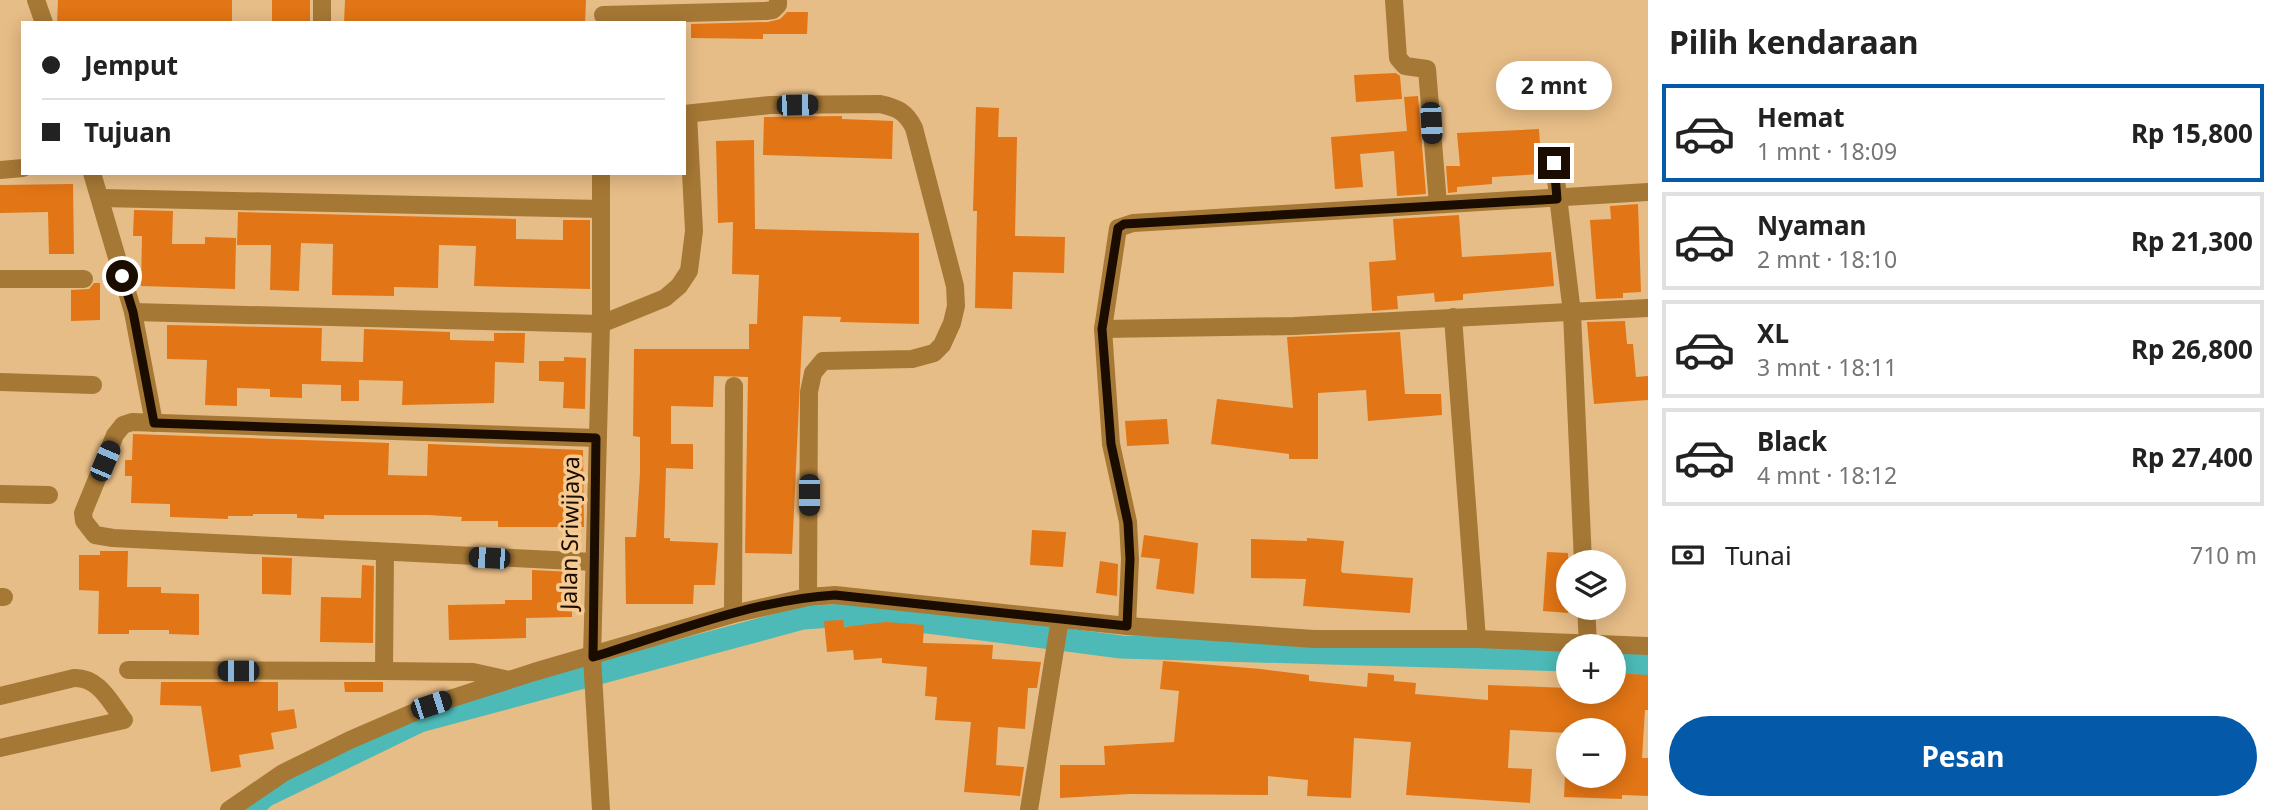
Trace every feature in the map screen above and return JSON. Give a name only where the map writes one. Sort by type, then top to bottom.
[{"type":"street","points":[[36,0],[43,21]]},
{"type":"street","points":[[322,0],[322,21]]},
{"type":"street","points":[[603,13],[766,11],[773,10],[778,5],[778,0]]},
{"type":"street","points":[[1394,0],[1398,58],[1405,66],[1427,69],[1438,204]]},
{"type":"street","points":[[133,312],[601,324],[665,298],[689,271],[694,231],[686,114],[770,106],[880,104],[896,107],[907,115],[914,128],[955,286],[956,306],[942,345],[934,353],[912,359],[823,361],[813,373],[809,392],[808,597]]},
{"type":"street","points":[[1554,163],[1572,313],[1582,550]]},
{"type":"street","points":[[0,170],[21,168]]},
{"type":"street","points":[[93,175],[133,312],[154,423]]},
{"type":"street","name":"Jalan Sriwijaya","points":[[601,175],[601,324],[596,438],[593,662],[601,810]]},
{"type":"street","points":[[1127,626],[1130,559],[1128,523],[1111,444],[1102,329],[1118,228],[1124,224],[1648,192]]},
{"type":"street","points":[[101,198],[601,209]]},
{"type":"street","points":[[0,279],[84,279]]},
{"type":"street","points":[[1102,329],[1294,326],[1648,308]]},
{"type":"street","points":[[1452,317],[1477,639]]},
{"type":"street","points":[[0,382],[93,385]]},
{"type":"street","points":[[733,614],[734,386]]},
{"type":"street","points":[[594,562],[95,535],[84,521],[83,513],[115,435],[123,425],[132,422],[596,438]]},
{"type":"street","points":[[0,494],[48,495]]},
{"type":"street","points":[[384,671],[385,552]]},
{"type":"street","points":[[229,810],[283,774],[431,705],[509,680],[593,662],[733,614],[808,597],[835,595],[1059,627],[1127,626],[1314,639],[1477,639],[1556,643]]},
{"type":"street","points":[[1029,810],[1059,627]]},
{"type":"street","points":[[1626,645],[1648,646]]},
{"type":"street","points":[[128,670],[473,672],[509,680]]},
{"type":"street","points":[[0,696],[86,677],[95,682],[124,720],[0,748]]},
{"type":"building","points":[[58,0],[232,0],[232,21],[57,21]]},
{"type":"building","points":[[272,0],[310,0],[310,21],[272,21]]},
{"type":"building","points":[[345,0],[586,0],[585,21],[344,21]]},
{"type":"building","points":[[787,12],[808,12],[807,34],[763,34],[763,39],[691,38],[691,24],[768,22],[780,19]]},
{"type":"building","points":[[1396,73],[1400,76],[1402,99],[1356,102],[1354,75]]},
{"type":"building","points":[[1418,96],[1426,194],[1397,196],[1394,151],[1360,154],[1363,187],[1335,189],[1331,137],[1407,131],[1404,97]]},
{"type":"building","points":[[976,107],[999,108],[998,137],[1017,137],[1015,236],[1065,237],[1064,273],[1013,272],[1012,309],[975,308],[977,211],[973,211]]},
{"type":"building","points":[[842,116],[842,119],[893,121],[892,159],[763,155],[764,117]]},
{"type":"building","points":[[1539,129],[1542,174],[1492,177],[1492,184],[1457,187],[1457,192],[1448,193],[1446,166],[1460,166],[1457,133]]},
{"type":"building","points":[[754,140],[755,229],[919,233],[919,324],[840,322],[841,317],[803,316],[792,554],[745,553],[748,377],[714,376],[713,407],[671,406],[671,444],[693,444],[693,469],[666,468],[664,538],[670,538],[670,541],[718,543],[715,585],[694,585],[693,604],[626,604],[625,537],[636,537],[640,473],[640,437],[633,436],[634,349],[749,349],[749,324],[757,324],[759,275],[732,274],[733,222],[718,223],[716,141]]},
{"type":"building","points":[[73,184],[74,254],[49,254],[48,212],[0,213],[0,185]]},
{"type":"building","points":[[1638,204],[1641,292],[1623,293],[1623,298],[1596,299],[1590,220],[1611,219],[1610,206]]},
{"type":"building","points":[[134,210],[173,211],[172,244],[205,244],[205,237],[236,238],[235,289],[141,286],[142,236],[133,236]]},
{"type":"building","points":[[238,212],[516,219],[516,239],[563,240],[563,220],[590,220],[590,289],[474,286],[476,246],[439,245],[438,288],[394,287],[394,296],[332,295],[333,244],[301,243],[299,291],[270,290],[271,245],[237,245]]},
{"type":"building","points":[[1459,215],[1462,257],[1551,252],[1554,286],[1463,294],[1463,300],[1435,302],[1434,293],[1397,296],[1398,309],[1372,311],[1369,262],[1396,260],[1393,219]]},
{"type":"building","points":[[94,283],[100,283],[100,320],[71,321],[71,290],[89,289]]},
{"type":"building","points":[[1625,321],[1627,344],[1633,344],[1636,377],[1648,376],[1648,400],[1594,404],[1587,322]]},
{"type":"building","points":[[167,325],[322,328],[321,361],[363,362],[364,329],[450,332],[450,340],[494,341],[494,333],[525,333],[524,363],[495,362],[494,403],[402,405],[403,381],[359,380],[359,401],[341,401],[341,385],[302,384],[302,398],[270,397],[270,389],[237,388],[237,406],[205,405],[207,360],[167,359]]},
{"type":"building","points":[[1400,332],[1405,394],[1441,394],[1442,415],[1368,421],[1366,390],[1318,393],[1318,459],[1289,459],[1289,454],[1211,444],[1217,399],[1293,408],[1287,337]]},
{"type":"building","points":[[564,357],[586,358],[585,409],[563,408],[564,382],[539,381],[539,361],[564,361]]},
{"type":"building","points":[[1167,419],[1169,444],[1127,446],[1125,421]]},
{"type":"building","points":[[133,434],[389,443],[388,475],[427,476],[428,444],[583,450],[584,527],[498,527],[498,521],[461,521],[462,517],[428,515],[324,515],[324,519],[297,518],[297,514],[253,514],[228,516],[228,519],[170,517],[170,504],[131,503],[132,476],[125,476],[125,460],[132,460]]},
{"type":"building","points":[[1032,530],[1066,532],[1063,567],[1030,565]]},
{"type":"building","points":[[1144,535],[1198,543],[1194,594],[1156,589],[1160,559],[1141,557]]},
{"type":"building","points":[[1307,538],[1344,541],[1343,573],[1413,578],[1410,613],[1303,606],[1306,579],[1251,578],[1251,539],[1307,541]]},
{"type":"building","points":[[100,551],[128,551],[127,587],[161,587],[161,593],[199,594],[199,635],[169,634],[169,630],[129,630],[129,634],[98,634],[99,591],[79,590],[79,555],[100,555]]},
{"type":"building","points":[[1547,552],[1556,552],[1556,612],[1543,611]]},
{"type":"building","points":[[262,557],[292,558],[291,595],[262,594]]},
{"type":"building","points":[[1100,561],[1118,564],[1117,596],[1096,593]]},
{"type":"building","points":[[362,565],[374,566],[373,643],[320,642],[321,597],[361,598]]},
{"type":"building","points":[[532,570],[572,572],[572,617],[526,618],[526,638],[449,640],[448,605],[505,604],[505,600],[532,600]]},
{"type":"building","points":[[843,620],[844,627],[886,622],[924,625],[923,643],[993,645],[992,659],[1041,662],[1037,688],[1028,688],[1025,729],[998,727],[996,765],[1024,767],[1020,796],[964,792],[971,722],[935,720],[937,697],[925,696],[927,667],[882,663],[882,658],[854,660],[853,650],[827,652],[824,621]]},
{"type":"building","points":[[1163,661],[1309,675],[1309,681],[1367,687],[1368,673],[1394,675],[1394,681],[1416,683],[1415,694],[1488,700],[1488,685],[1556,688],[1556,704],[1626,704],[1626,674],[1648,675],[1648,710],[1645,710],[1642,758],[1648,758],[1648,796],[1622,795],[1622,799],[1564,797],[1564,788],[1626,788],[1626,718],[1556,718],[1556,732],[1510,730],[1508,768],[1532,769],[1530,803],[1406,795],[1411,742],[1354,738],[1351,798],[1307,796],[1308,780],[1268,776],[1268,795],[1130,794],[1060,798],[1060,765],[1105,765],[1104,746],[1174,742],[1179,691],[1160,689]]},
{"type":"building","points":[[161,682],[278,682],[278,711],[294,709],[297,728],[271,733],[274,749],[239,755],[241,767],[211,772],[201,706],[160,705]]},
{"type":"building","points":[[344,682],[383,682],[383,692],[345,692]]},
{"type":"waterway","points":[[250,810],[265,796],[420,721],[803,618],[846,615],[928,622],[1121,647],[1556,660]]},
{"type":"waterway","points":[[1626,663],[1648,664]]},
{"type":"route","points":[[122,276],[133,312],[154,423],[596,438],[593,657],[733,614],[808,597],[835,595],[1127,626],[1130,559],[1128,523],[1111,444],[1102,329],[1118,228],[1124,224],[1188,219],[1557,199],[1554,163]]}]
